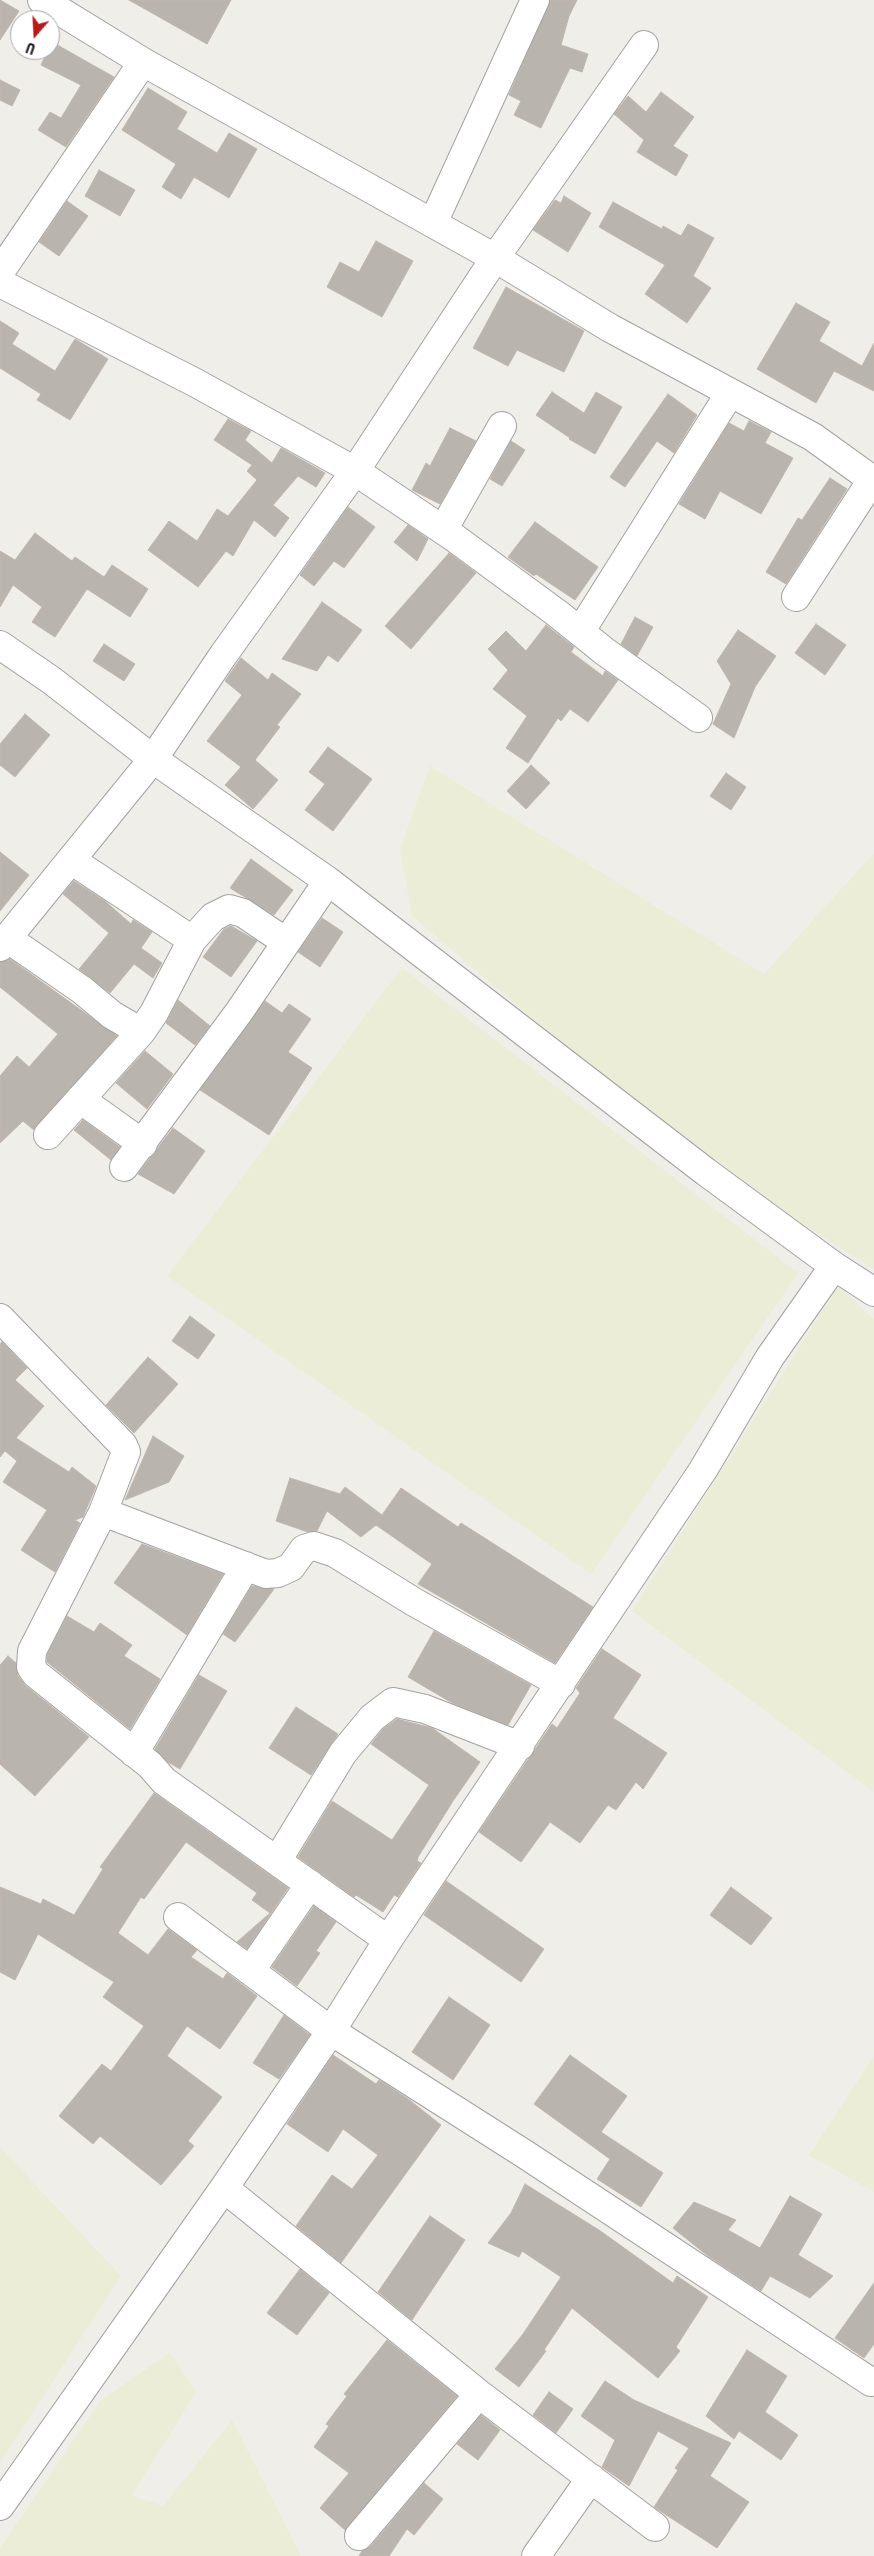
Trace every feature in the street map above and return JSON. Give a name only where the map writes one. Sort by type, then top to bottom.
[{"type":"street","points":[[42,0],[143,62],[495,258],[610,328],[813,437],[873,480],[796,597]]},
{"type":"street","points":[[434,224],[535,0]]},
{"type":"street","points":[[141,1032],[112,1014],[82,990],[3,942],[153,759],[224,654],[355,471],[495,258],[644,45]]},
{"type":"street","points":[[0,272],[143,62]]},
{"type":"street","points":[[0,282],[196,383],[355,471],[443,530],[698,718]]},
{"type":"street","points":[[580,632],[730,393]]},
{"type":"street","points":[[443,530],[502,426]]},
{"type":"street","points":[[0,645],[51,680],[153,759],[328,881],[706,1172],[834,1266],[874,1292]]},
{"type":"street","points":[[71,860],[192,940]]},
{"type":"street","points":[[124,1167],[143,1144],[328,881]]},
{"type":"street","points":[[48,1135],[141,1032],[154,1013],[192,940],[213,917],[229,909],[243,913],[286,942]]},
{"type":"street","points":[[80,1099],[143,1144]]},
{"type":"street","points":[[0,2506],[224,2188],[331,2031],[388,1940],[520,1746],[702,1470],[770,1357],[834,1266]]},
{"type":"street","points":[[0,1318],[123,1445],[126,1452],[103,1512],[32,1651],[30,1660],[36,1674],[150,1765],[164,1781],[388,1940]]},
{"type":"street","points":[[103,1512],[266,1574],[278,1573],[291,1567],[304,1549],[314,1546],[335,1552],[414,1602],[561,1684]]},
{"type":"street","points":[[134,1753],[246,1566]]},
{"type":"street","points":[[277,1861],[342,1752],[372,1718],[393,1702],[424,1708],[520,1746]]},
{"type":"street","points":[[251,1970],[310,1884]]},
{"type":"street","points":[[178,1917],[331,2031],[523,2153],[871,2382]]},
{"type":"street","points":[[224,2188],[416,2340],[479,2394],[655,2527]]},
{"type":"street","points":[[359,2536],[479,2394]]},
{"type":"street","points":[[536,2556],[591,2478]]},
{"type":"green space","points":[[430,766],[764,974],[874,853],[874,1269],[798,1221],[571,1051],[412,916],[400,849]]},
{"type":"green space","points":[[402,968],[798,1273],[591,1574],[167,1276]]},
{"type":"green space","points":[[839,1285],[874,1320],[874,1792],[632,1611]]},
{"type":"green space","points":[[874,2056],[874,2192],[809,2155]]},
{"type":"green space","points":[[0,2147],[121,2276],[0,2463]]},
{"type":"green space","points":[[170,2353],[196,2392],[132,2495],[163,2506],[232,2420],[301,2556],[0,2556],[0,2548],[101,2400]]},
{"type":"building","points":[[0,0],[17,10],[10,10],[10,25],[0,40]]},
{"type":"building","points":[[129,0],[231,0],[207,44]]},
{"type":"building","points":[[550,0],[577,0],[569,16],[561,45],[588,54],[582,72],[570,68],[541,128],[514,115],[521,101],[509,95]]},
{"type":"building","points":[[60,47],[114,77],[66,147],[38,130],[50,112],[61,118],[81,85],[41,65],[43,60],[60,60]]},
{"type":"building","points":[[0,80],[20,90],[12,106],[0,100]]},
{"type":"building","points":[[148,88],[187,112],[177,129],[217,153],[229,133],[257,149],[229,198],[194,177],[181,199],[162,187],[176,164],[122,130]]},
{"type":"building","points":[[661,92],[694,117],[673,146],[688,155],[676,176],[637,152],[644,140],[614,114],[628,96],[646,112]]},
{"type":"building","points":[[99,170],[135,190],[120,216],[85,196]]},
{"type":"building","points":[[564,196],[591,213],[568,252],[533,230],[555,200],[561,203]]},
{"type":"building","points":[[67,201],[88,216],[59,256],[39,242]]},
{"type":"building","points":[[613,202],[662,229],[663,226],[681,236],[688,224],[714,238],[693,276],[711,288],[687,323],[645,294],[665,265],[599,227]]},
{"type":"building","points":[[376,241],[413,261],[382,317],[327,287],[340,262],[359,272]]},
{"type":"building","points":[[506,287],[584,331],[564,372],[517,350],[508,366],[473,348]]},
{"type":"building","points":[[796,303],[830,322],[819,341],[862,366],[874,343],[874,391],[834,371],[816,403],[757,369]]},
{"type":"building","points":[[0,321],[19,333],[12,344],[55,371],[75,339],[108,359],[70,420],[37,400],[41,394],[0,368]]},
{"type":"building","points":[[552,392],[584,413],[596,392],[622,407],[595,454],[569,439],[536,415]]},
{"type":"building","points":[[668,394],[697,415],[674,453],[657,441],[625,487],[610,477]]},
{"type":"building","points":[[228,419],[251,431],[245,440],[272,463],[281,448],[325,473],[316,487],[298,476],[273,505],[289,518],[275,537],[254,520],[233,556],[226,551],[198,587],[148,550],[169,521],[197,541],[217,509],[228,516],[257,480],[247,471],[252,465],[214,440]]},
{"type":"building","points":[[749,421],[771,432],[765,443],[793,458],[761,514],[720,491],[705,519],[679,504],[729,423],[744,431]]},
{"type":"building","points":[[450,428],[476,441],[440,504],[412,490],[426,463],[430,466]]},
{"type":"building","points":[[511,441],[525,450],[502,486],[490,479]]},
{"type":"building","points":[[830,478],[847,489],[786,584],[766,572],[798,518],[802,520]]},
{"type":"building","points":[[348,507],[375,527],[344,568],[334,561],[314,586],[300,575]]},
{"type":"building","points":[[535,522],[598,567],[575,600],[536,574],[534,576],[508,557]]},
{"type":"building","points":[[408,525],[428,539],[417,561],[394,542]]},
{"type":"building","points":[[35,533],[72,561],[75,557],[104,577],[112,565],[148,589],[130,617],[87,589],[55,637],[32,622],[42,607],[13,585],[0,607],[0,551],[15,560]]},
{"type":"building","points":[[449,553],[476,573],[411,649],[385,626]]},
{"type":"building","points":[[322,602],[362,630],[338,662],[328,655],[317,671],[282,659]]},
{"type":"building","points":[[635,617],[653,627],[637,656],[621,644]]},
{"type":"building","points":[[816,624],[846,645],[825,675],[795,653]]},
{"type":"building","points":[[546,625],[574,647],[571,652],[603,676],[605,671],[618,680],[588,722],[570,709],[561,721],[558,718],[528,763],[506,748],[527,716],[493,689],[508,670],[488,649],[506,631],[526,651]]},
{"type":"building","points":[[738,630],[776,656],[755,687],[734,738],[713,724],[731,684],[717,661]]},
{"type":"building","points":[[104,644],[135,664],[124,681],[93,661]]},
{"type":"building","points":[[241,658],[268,680],[272,673],[301,694],[277,725],[280,727],[255,760],[278,780],[253,809],[225,785],[241,767],[207,741],[242,695],[225,681]]},
{"type":"building","points":[[25,714],[50,735],[15,777],[0,765],[0,744]]},
{"type":"building","points":[[328,747],[372,779],[333,831],[305,810],[325,784],[309,772]]},
{"type":"building","points":[[531,765],[550,783],[526,809],[507,791]]},
{"type":"building","points":[[726,773],[746,787],[731,810],[710,796]]},
{"type":"building","points":[[0,852],[29,875],[0,911]]},
{"type":"building","points":[[251,859],[293,890],[274,915],[230,888]]},
{"type":"building","points":[[74,881],[105,901],[131,924],[133,920],[152,932],[141,948],[162,963],[153,978],[134,964],[110,993],[79,969],[109,933],[63,894]]},
{"type":"building","points":[[322,918],[343,932],[320,967],[298,952]]},
{"type":"building","points":[[231,926],[257,941],[231,977],[203,957],[224,929]]},
{"type":"building","points":[[10,959],[117,1036],[34,1130],[23,1121],[0,1143],[0,1076],[17,1056],[29,1067],[58,1034],[0,987],[0,962]]},
{"type":"building","points":[[178,1000],[210,1026],[195,1045],[166,1023]]},
{"type":"building","points":[[265,1001],[282,1013],[289,1004],[311,1019],[288,1052],[312,1068],[269,1135],[200,1090]]},
{"type":"building","points":[[145,1051],[173,1074],[147,1109],[116,1083]]},
{"type":"building","points":[[83,1120],[120,1147],[111,1160],[74,1130]]},
{"type":"building","points":[[173,1128],[205,1151],[174,1194],[138,1174]]},
{"type":"building","points":[[190,1316],[215,1335],[198,1359],[172,1341]]},
{"type":"building","points":[[2,1342],[27,1368],[15,1380],[44,1406],[16,1438],[69,1472],[72,1467],[96,1486],[83,1517],[75,1520],[80,1523],[55,1572],[21,1550],[47,1510],[3,1482],[17,1461],[5,1451],[0,1457],[0,1344]]},
{"type":"building","points":[[148,1357],[178,1384],[134,1433],[106,1405]]},
{"type":"building","points":[[153,1436],[184,1456],[169,1482],[125,1500]]},
{"type":"building","points":[[290,1478],[340,1494],[345,1487],[382,1515],[401,1488],[458,1527],[461,1523],[593,1607],[555,1663],[418,1584],[432,1564],[376,1525],[361,1537],[327,1511],[317,1531],[308,1532],[276,1521]]},
{"type":"building","points":[[142,1544],[223,1574],[187,1635],[114,1583]]},
{"type":"building","points":[[252,1586],[274,1589],[235,1642],[223,1634]]},
{"type":"building","points":[[67,1616],[94,1632],[100,1623],[132,1645],[124,1656],[160,1679],[130,1729],[47,1662],[47,1655]]},
{"type":"building","points":[[434,1631],[531,1685],[508,1725],[454,1704],[408,1677]]},
{"type":"building","points":[[602,1649],[641,1675],[613,1718],[667,1753],[643,1789],[636,1782],[616,1810],[608,1805],[580,1843],[550,1822],[521,1862],[479,1832],[552,1724],[557,1728],[580,1693],[576,1688]]},
{"type":"building","points":[[8,1656],[16,1663],[18,1676],[26,1686],[89,1737],[35,1796],[0,1764],[0,1665]]},
{"type":"building","points":[[199,1675],[227,1691],[180,1769],[168,1762],[155,1749]]},
{"type":"building","points":[[296,1707],[338,1734],[311,1775],[269,1748]]},
{"type":"building","points":[[397,1719],[432,1728],[480,1762],[418,1857],[417,1861],[421,1863],[398,1897],[394,1895],[383,1912],[356,1895],[354,1897],[298,1857],[332,1801],[392,1840],[429,1785],[371,1744],[383,1729]]},
{"type":"building","points":[[154,1793],[288,1888],[247,1949],[237,1942],[270,1913],[252,1900],[257,1893],[186,1842],[144,1899],[141,1897],[118,1933],[148,1955],[168,1929],[197,1950],[191,1957],[223,1979],[227,1973],[257,1996],[220,2049],[187,2026],[167,2056],[222,2097],[188,2141],[194,2146],[161,2185],[100,2136],[93,2144],[59,2116],[102,2064],[111,2071],[144,2026],[103,1997],[114,1982],[38,1934],[15,1980],[0,1972],[0,1887],[41,1904],[43,1899],[74,1915],[103,1869],[100,1867]]},
{"type":"building","points":[[446,1881],[544,1949],[521,1982],[424,1915]]},
{"type":"building","points":[[731,1887],[772,1918],[751,1945],[710,1915]]},
{"type":"building","points":[[314,1906],[336,1922],[316,1951],[320,1953],[297,1986],[272,1967]]},
{"type":"building","points":[[449,1997],[490,2025],[453,2080],[412,2052]]},
{"type":"building","points":[[284,2015],[310,2035],[279,2079],[253,2063]]},
{"type":"building","points":[[333,2055],[376,2084],[379,2080],[407,2098],[441,2125],[341,2263],[296,2226],[332,2175],[352,2189],[378,2155],[343,2129],[328,2152],[287,2124]]},
{"type":"building","points":[[570,2055],[627,2096],[601,2132],[663,2173],[641,2207],[597,2179],[610,2159],[534,2104]]},
{"type":"building","points":[[525,2184],[599,2230],[673,2283],[677,2276],[708,2297],[676,2347],[680,2351],[658,2378],[572,2308],[544,2350],[546,2351],[519,2387],[495,2369],[523,2334],[561,2277],[522,2251],[519,2257],[488,2243],[511,2213]]},
{"type":"building","points":[[790,2196],[822,2214],[798,2255],[833,2276],[810,2298],[770,2276],[761,2291],[708,2256],[673,2228],[694,2202],[736,2220],[728,2230],[760,2248]]},
{"type":"building","points":[[430,2216],[465,2240],[412,2320],[378,2292]]},
{"type":"building","points":[[300,2269],[329,2293],[297,2335],[267,2313]]},
{"type":"building","points":[[874,2283],[874,2344],[864,2358],[835,2338]]},
{"type":"building","points":[[387,2340],[457,2396],[345,2530],[320,2508],[349,2473],[314,2447],[329,2426],[326,2424],[347,2396],[344,2394]]},
{"type":"building","points":[[747,2350],[787,2376],[765,2412],[798,2435],[781,2460],[739,2431],[734,2439],[706,2416]]},
{"type":"building","points":[[605,2381],[634,2400],[731,2443],[710,2476],[749,2502],[717,2548],[654,2507],[678,2470],[675,2468],[689,2448],[658,2431],[629,2486],[602,2467],[615,2440],[581,2416]]},
{"type":"building","points":[[549,2392],[573,2409],[556,2433],[533,2415]]},
{"type":"building","points":[[481,2415],[500,2430],[478,2460],[457,2444]]},
{"type":"building","points":[[424,2483],[443,2499],[414,2535],[407,2529],[389,2556],[359,2556],[362,2551],[371,2546]]}]
